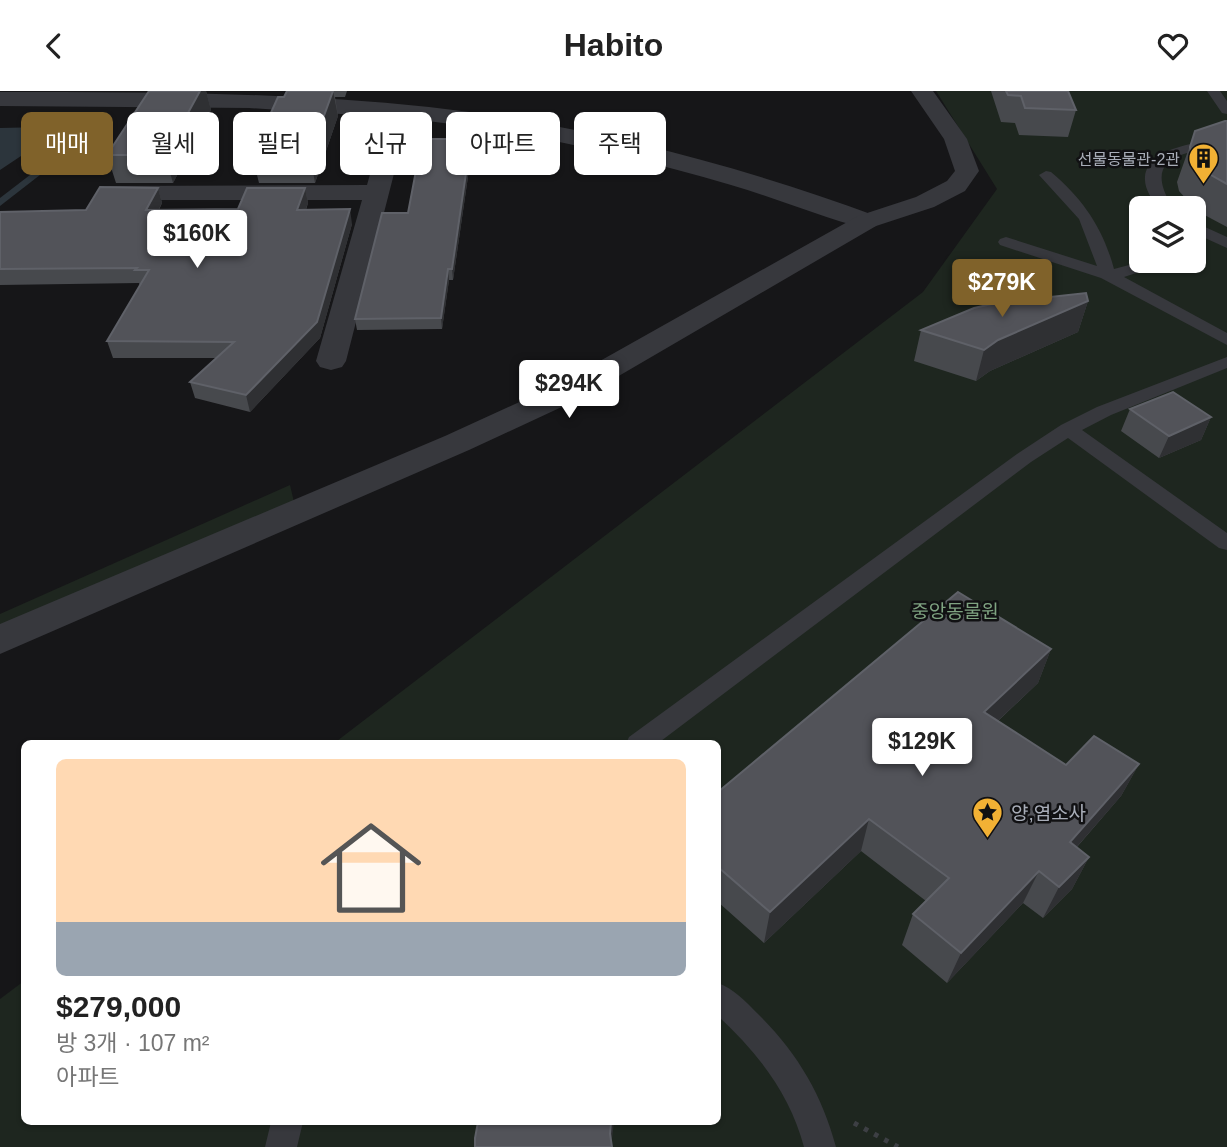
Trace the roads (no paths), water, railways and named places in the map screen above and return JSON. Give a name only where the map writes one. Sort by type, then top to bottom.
[{"type":"street","points":[[0,640],[457,443],[570,391],[867,221],[925,202],[956,186],[967,171],[965,157],[922,91]]},
{"type":"street","points":[[0,99],[281,96],[524,128],[586,140],[733,177],[809,198],[867,221]]},
{"type":"street","points":[[331,361],[399,111]]},
{"type":"street","points":[[110,193],[377,192]]},
{"type":"lane","points":[[1213,91],[1227,110]]},
{"type":"lane","points":[[1158,196],[1153,188],[1158,162],[1193,146],[1227,143]]},
{"type":"lane","points":[[1046,175],[1083,211],[1102,251],[1107,275]]},
{"type":"lane","points":[[1006,242],[1107,275],[1227,340]]},
{"type":"lane","points":[[1107,275],[1129,272]]},
{"type":"lane","points":[[643,740],[1024,457],[1068,429],[1104,411],[1224,367]]},
{"type":"lane","points":[[1068,429],[1227,543]]},
{"type":"lane","points":[[721,1000],[746,1021],[792,1074],[820,1147]]},
{"type":"lane","points":[[281,1147],[286,1125]]},
{"type":"waterway","points":[[0,203],[35,175]]},
{"type":"place","name":"선물동물관-2관","points":[[1203,186]]},
{"type":"place","name":"양,염소사","points":[[988,840]]},
{"type":"park label","name":"중앙동물원","points":[[955,611]]}]
